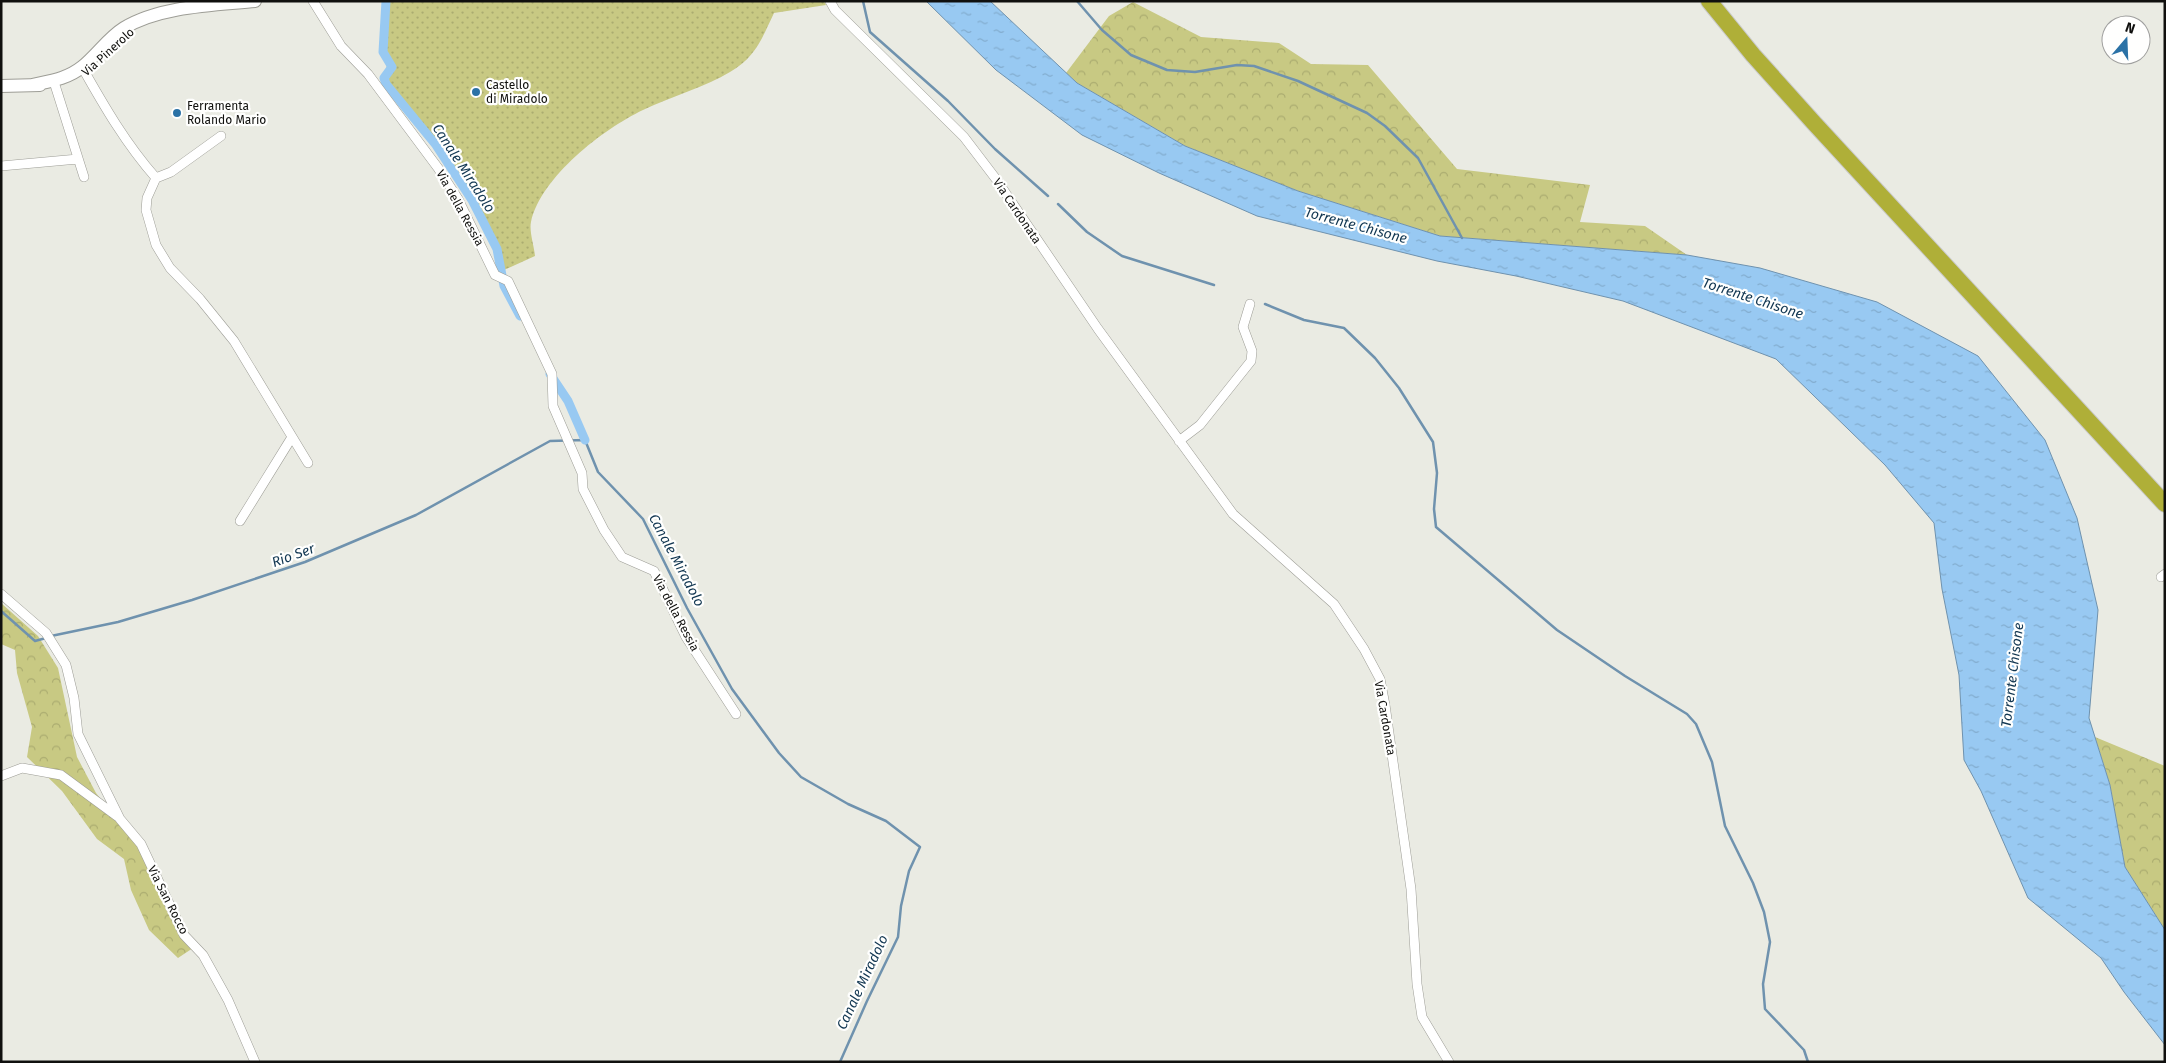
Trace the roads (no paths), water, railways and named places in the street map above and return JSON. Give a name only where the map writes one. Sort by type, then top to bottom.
[{"type":"highway","points":[[1709,1],[1753,55],[1808,116],[2165,504]]},
{"type":"highway","points":[[1720,1],[1757,47],[1820,117],[2165,492]]},
{"type":"street","name":"Via Pinerolo","points":[[1,86],[56,85],[72,81],[84,71],[122,29],[137,21],[173,10],[255,1]]},
{"type":"street","name":"Via della Ressia","points":[[312,1],[341,46],[368,74],[438,168],[458,199],[495,275],[508,281],[552,374],[554,406],[582,473],[583,489],[604,530],[622,557],[654,571],[686,637],[736,714]]},
{"type":"street","name":"Via Cardonata","points":[[830,1],[835,10],[964,137],[996,180],[1098,329],[1232,514],[1334,604],[1364,649],[1380,679],[1385,705],[1410,889],[1417,984],[1422,1017],[1449,1062]]},
{"type":"street","name":"Via Pinerolo","points":[[32,85],[61,79],[84,71]]},
{"type":"street","points":[[84,71],[116,127],[134,153],[156,178]]},
{"type":"street","points":[[56,85],[84,177]]},
{"type":"street","points":[[221,136],[171,172],[156,178],[147,198],[146,210],[156,245],[170,268],[200,299],[234,341],[308,463]]},
{"type":"street","points":[[1,166],[78,159]]},
{"type":"street","points":[[1179,441],[1200,425],[1251,361],[1252,351],[1243,327],[1250,304]]},
{"type":"street","points":[[240,521],[292,437]]},
{"type":"street","points":[[1,594],[46,633],[66,665],[74,698],[78,734],[120,818]]},
{"type":"street","points":[[1,776],[22,768],[61,775],[120,818]]},
{"type":"street","name":"Via San Rocco","points":[[120,818],[141,844],[184,935],[204,955],[224,992],[255,1062]]},
{"type":"water","name":"Torrente Chisone","points":[[926,1],[990,1],[1077,83],[1185,146],[1298,191],[1440,236],[1687,255],[1760,268],[1877,302],[1978,356],[2045,440],[2077,518],[2098,610],[2089,718],[2110,785],[2125,867],[2165,930],[2165,1045],[2124,992],[2101,958],[2028,898],[1981,791],[1964,760],[1959,675],[1942,589],[1934,523],[1885,465],[1776,359],[1623,301],[1516,276],[1437,261],[1257,216],[1159,173],[1082,135],[996,70]]},
{"type":"waterway","name":"Canale Miradolo","points":[[386,1],[383,52],[392,67],[384,78],[386,84],[436,145],[472,200],[497,249],[504,286],[520,316]]},
{"type":"waterway","points":[[863,1],[870,32],[948,101],[995,149],[1048,196]]},
{"type":"waterway","points":[[1077,1],[1102,30],[1131,55],[1167,70],[1195,72],[1237,65],[1254,66],[1298,81],[1367,113],[1385,126],[1418,158],[1462,238]]},
{"type":"waterway","points":[[1058,204],[1087,232],[1122,256],[1214,285]]},
{"type":"waterway","points":[[1265,304],[1304,320],[1344,328],[1375,358],[1399,388],[1433,442],[1437,473],[1434,509],[1436,527],[1557,630],[1625,676],[1687,714],[1696,724],[1712,762],[1725,826],[1753,883],[1764,912],[1770,942],[1763,984],[1765,1009],[1804,1050],[1808,1062]]},
{"type":"waterway","name":"Canale Miradolo","points":[[550,374],[568,401],[585,440]]},
{"type":"waterway","name":"Canale Miradolo","points":[[51,636],[118,622],[192,600],[305,562],[416,515],[550,441],[585,440],[598,472],[643,519],[687,608],[732,689],[779,753],[801,777],[848,804],[886,821],[920,847],[909,871],[901,906],[898,937],[840,1062]]},
{"type":"waterway","name":"Rio Ser","points":[[1,611],[35,641],[46,638]]},
{"type":"place","name":"Castello di Miradolo","points":[[476,92]]},
{"type":"place","name":"Ferramenta Rolando Mario","points":[[177,113]]}]
